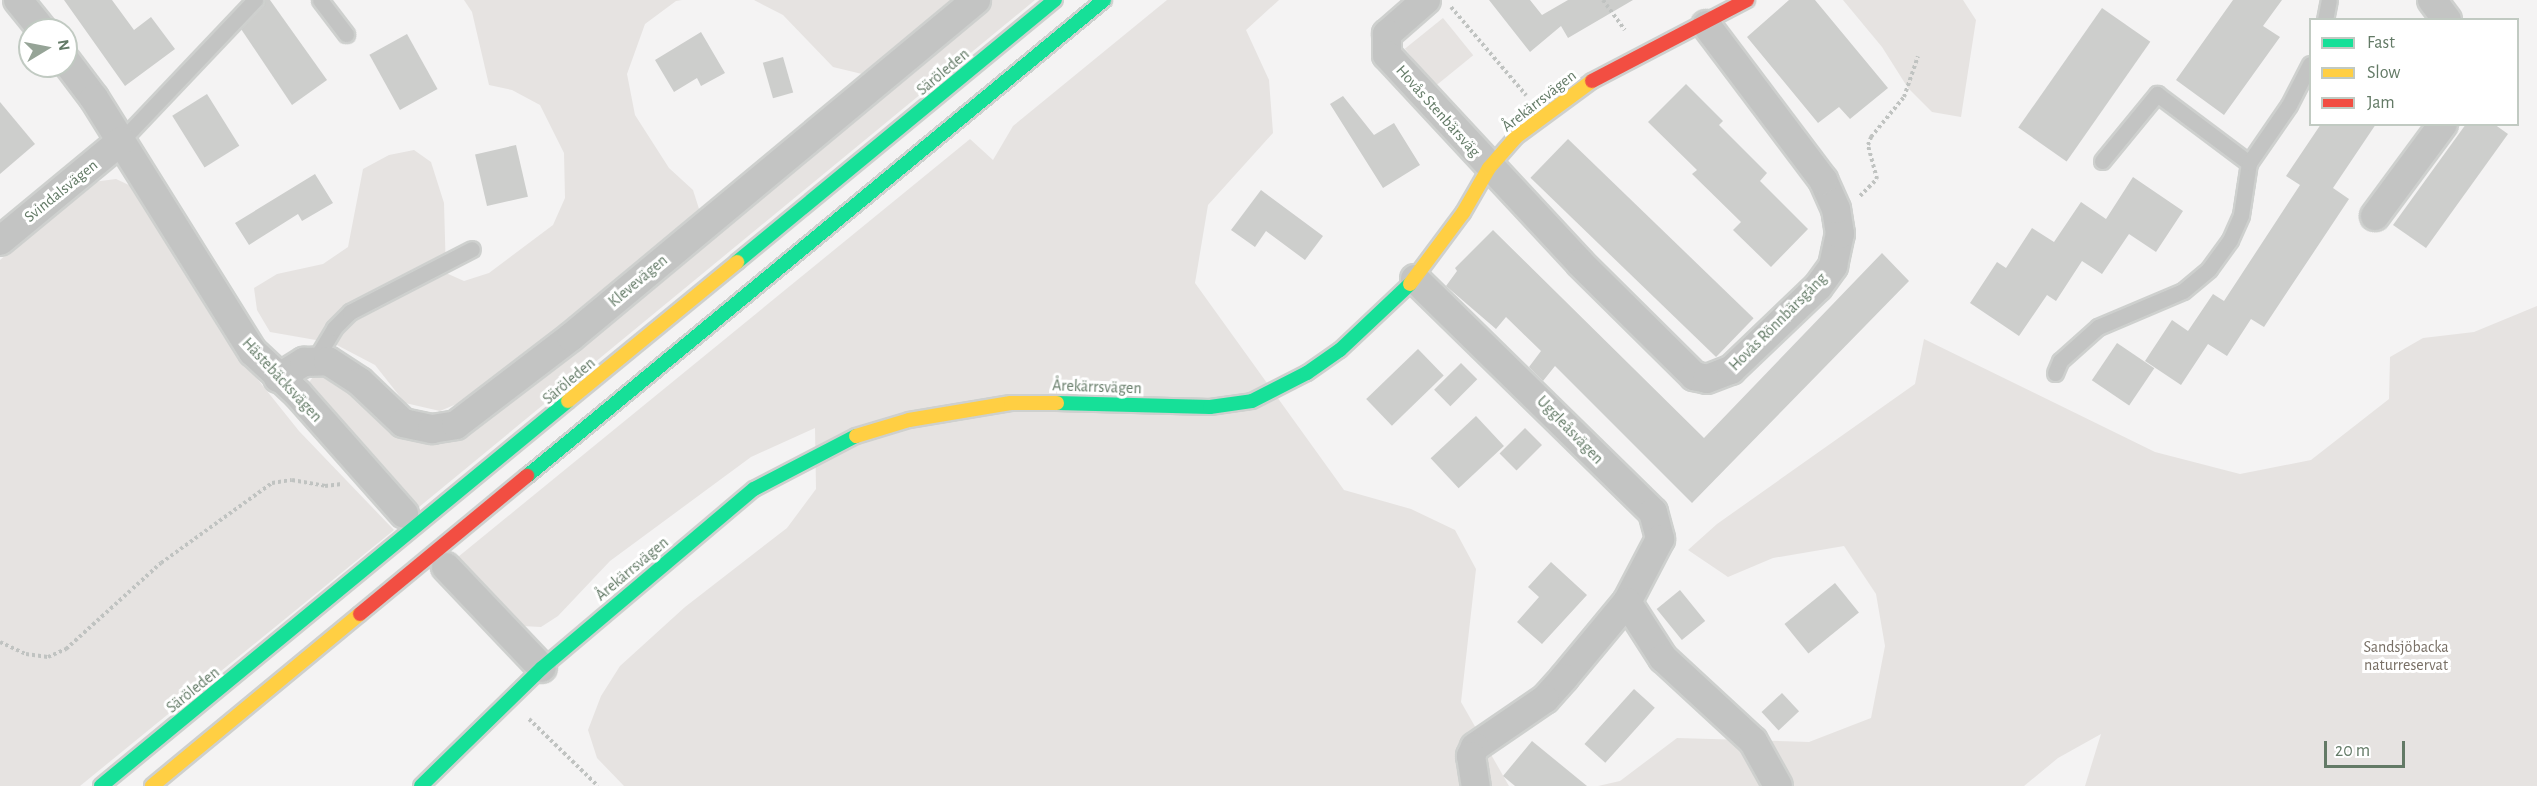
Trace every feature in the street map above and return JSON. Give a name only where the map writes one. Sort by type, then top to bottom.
[{"type":"main road","name":"Säröleden","points":[[101,786],[1055,0]]},
{"type":"main road","points":[[152,786],[1104,0]]},
{"type":"main road","name":"Årekärrsvägen","points":[[421,786],[542,668],[754,489],[857,435],[920,418],[1011,403],[1107,402],[1210,407],[1252,401],[1307,373],[1340,350],[1415,279],[1463,213],[1489,168],[1516,137],[1594,79],[1706,25],[1747,0]]},
{"type":"street","points":[[18,0],[32,18]]},
{"type":"street","name":"Klevevägen","points":[[315,360],[340,366],[403,423],[432,429],[463,422],[572,337],[976,0]]},
{"type":"street","name":"Hovås Stenbärsväg","points":[[1426,0],[1387,34],[1387,55],[1489,168]]},
{"type":"street","points":[[2432,0],[2446,18]]},
{"type":"street","name":"Hovås Rönnbärsgång","points":[[1489,168],[1694,376],[1707,379],[1731,370],[1818,287],[1833,266],[1838,248],[1836,209],[1823,180],[1706,25]]},
{"type":"street","name":"Hästebäcksvägen","points":[[77,78],[121,141],[231,322],[278,378],[298,394],[404,514]]},
{"type":"street","points":[[2375,216],[2442,126]]},
{"type":"street","name":"Svindalsvägen","points":[[0,241],[121,141]]},
{"type":"street","name":"Uggleåsvägen","points":[[1415,279],[1522,381],[1658,520],[1660,538],[1627,602],[1545,699],[1476,747],[1472,756],[1476,786]]},
{"type":"street","points":[[278,378],[315,360]]},
{"type":"street","points":[[446,567],[542,668]]},
{"type":"street","points":[[1627,602],[1663,658],[1753,741],[1778,786]]},
{"type":"lane","points":[[121,141],[255,0]]},
{"type":"lane","points":[[320,0],[346,34]]},
{"type":"lane","points":[[2325,18],[2329,0]]},
{"type":"lane","points":[[2055,373],[2060,361],[2098,327],[2183,291],[2209,269],[2230,240],[2241,215],[2249,163],[2289,105],[2309,66]]},
{"type":"lane","points":[[2102,161],[2157,94],[2249,163]]},
{"type":"lane","points":[[315,360],[334,328],[350,312],[472,249]]},
{"type":"path","points":[[1445,0],[1530,100]]},
{"type":"path","points":[[1603,0],[1630,39]]},
{"type":"path","points":[[1836,209],[1874,185],[1876,171],[1868,145],[1908,90],[1918,56]]},
{"type":"path","points":[[0,642],[27,654],[48,657],[66,649],[161,563],[272,483],[292,480],[325,486],[372,480]]},
{"type":"path","points":[[511,698],[598,786]]},
{"type":"green space","points":[[464,0],[682,0],[676,1],[645,24],[627,74],[635,115],[669,168],[693,190],[700,212],[485,392],[440,411],[405,403],[375,365],[333,343],[270,332],[257,310],[254,288],[277,274],[323,264],[348,247],[363,169],[389,155],[414,150],[431,162],[444,203],[446,273],[464,281],[489,273],[553,225],[565,198],[564,153],[540,105],[512,90],[489,85],[472,12]]},
{"type":"green space","points":[[754,0],[957,0],[862,74],[833,67],[783,15]]},
{"type":"green space","points":[[988,0],[1035,0],[413,512],[307,385],[316,373],[333,374],[429,442]]},
{"type":"green space","points":[[1167,0],[1279,0],[1246,30],[1269,80],[1273,133],[1208,205],[1195,283],[1344,490],[1411,509],[1455,530],[1476,569],[1461,702],[1509,786],[624,786],[597,758],[588,730],[601,696],[620,666],[685,607],[787,528],[816,489],[815,428],[751,457],[610,561],[558,616],[541,627],[522,626],[458,557],[970,139],[993,160],[1013,126]]},
{"type":"green space","points":[[1843,0],[1963,0],[1976,20],[1961,117],[1932,112],[1908,88],[1882,47]]},
{"type":"green space","points":[[1443,18],[1473,55],[1435,86],[1405,49]]},
{"type":"green space","points":[[116,179],[131,186],[223,336],[299,431],[394,530],[80,786],[0,786],[0,260],[93,182]]},
{"type":"green space","name":"Sandsjöbacka naturreservat","points":[[2537,306],[2537,786],[2085,786],[2101,734],[2058,758],[2024,786],[1598,786],[1620,781],[1677,738],[1809,742],[1871,718],[1885,646],[1876,594],[1844,546],[1773,558],[1728,577],[1688,550],[1717,524],[1915,384],[1924,339],[2155,452],[2240,474],[2311,460],[2389,399],[2390,357],[2423,338],[2474,332]]},
{"type":"building","points":[[64,0],[112,0],[134,30],[151,17],[175,49],[125,86]]},
{"type":"building","points":[[264,0],[270,0],[327,80],[292,105],[241,29]]},
{"type":"building","points":[[1489,0],[1530,0],[1542,15],[1568,0],[1633,0],[1568,38],[1561,26],[1530,52]]},
{"type":"building","points":[[1789,0],[1815,0],[1888,88],[1850,119],[1839,107],[1818,123],[1747,37]]},
{"type":"building","points":[[2233,0],[2282,0],[2263,26],[2280,37],[2224,115],[2176,80]]},
{"type":"building","points":[[2102,8],[2150,42],[2067,161],[2018,128]]},
{"type":"building","points":[[701,32],[725,73],[701,86],[697,78],[674,92],[655,60]]},
{"type":"building","points":[[407,34],[438,89],[400,110],[369,55]]},
{"type":"building","points":[[783,57],[793,93],[773,98],[763,63]]},
{"type":"building","points":[[1686,84],[1723,121],[1719,125],[1767,173],[1760,181],[1808,229],[1771,267],[1733,230],[1741,222],[1692,174],[1697,170],[1648,122]]},
{"type":"building","points":[[207,94],[239,146],[205,167],[172,116]]},
{"type":"building","points":[[1343,96],[1374,135],[1394,123],[1420,165],[1383,188],[1330,104]]},
{"type":"building","points":[[0,102],[35,144],[0,174]]},
{"type":"building","points":[[2320,126],[2375,126],[2333,188],[2349,199],[2264,327],[2251,319],[2227,356],[2208,344],[2181,385],[2145,361],[2172,320],[2188,331],[2213,294],[2224,301],[2300,185],[2286,176]]},
{"type":"building","points":[[2465,126],[2497,126],[2508,134],[2426,248],[2393,225]]},
{"type":"building","points":[[1568,139],[1754,318],[1716,357],[1530,178]]},
{"type":"building","points":[[516,145],[528,197],[487,206],[475,154]]},
{"type":"building","points":[[315,174],[333,203],[302,221],[298,214],[249,245],[235,223]]},
{"type":"building","points":[[2133,177],[2183,211],[2156,252],[2129,234],[2102,274],[2082,261],[2056,301],[2047,295],[2019,336],[1970,303],[1997,262],[2006,268],[2032,228],[2054,242],[2081,202],[2106,219]]},
{"type":"building","points":[[1261,190],[1323,236],[1305,260],[1266,231],[1255,247],[1231,230]]},
{"type":"building","points":[[1493,230],[1704,438],[1882,253],[1909,281],[1692,503],[1555,366],[1543,381],[1529,367],[1541,351],[1506,317],[1496,329],[1446,286],[1457,271],[1455,268]]},
{"type":"building","points":[[2117,343],[2154,368],[2129,405],[2092,380]]},
{"type":"building","points":[[1418,349],[1444,376],[1392,426],[1366,399]]},
{"type":"building","points":[[1461,363],[1477,379],[1450,406],[1434,390]]},
{"type":"building","points":[[1476,416],[1504,446],[1459,488],[1431,458]]},
{"type":"building","points":[[1525,428],[1542,445],[1517,470],[1500,453]]},
{"type":"building","points":[[1551,562],[1587,595],[1542,644],[1517,622],[1539,597],[1528,587]]},
{"type":"building","points":[[1835,583],[1859,613],[1808,653],[1784,624]]},
{"type":"building","points":[[1680,590],[1705,621],[1682,640],[1657,609]]},
{"type":"building","points":[[1634,689],[1655,708],[1605,763],[1584,744]]},
{"type":"building","points":[[1782,693],[1799,711],[1779,730],[1762,712]]},
{"type":"building","points":[[1532,741],[1587,786],[1515,786],[1503,776]]},
{"type":"traffic: fast","points":[[737,262],[1055,0]]},
{"type":"traffic: fast","points":[[527,476],[1104,0]]},
{"type":"traffic: fast","points":[[1057,403],[1210,407],[1252,401],[1307,373],[1340,350],[1410,284]]},
{"type":"traffic: fast","points":[[101,786],[568,401]]},
{"type":"traffic: fast","points":[[421,786],[542,668],[754,489],[856,436]]},
{"type":"traffic: slow","points":[[1410,284],[1463,213],[1489,168],[1516,137],[1592,81]]},
{"type":"traffic: slow","points":[[568,401],[737,262]]},
{"type":"traffic: slow","points":[[856,436],[909,420],[1011,403],[1057,403]]},
{"type":"traffic: slow","points":[[152,786],[360,614]]},
{"type":"traffic: jam","points":[[1592,81],[1747,0]]},
{"type":"traffic: jam","points":[[360,614],[527,476]]}]
